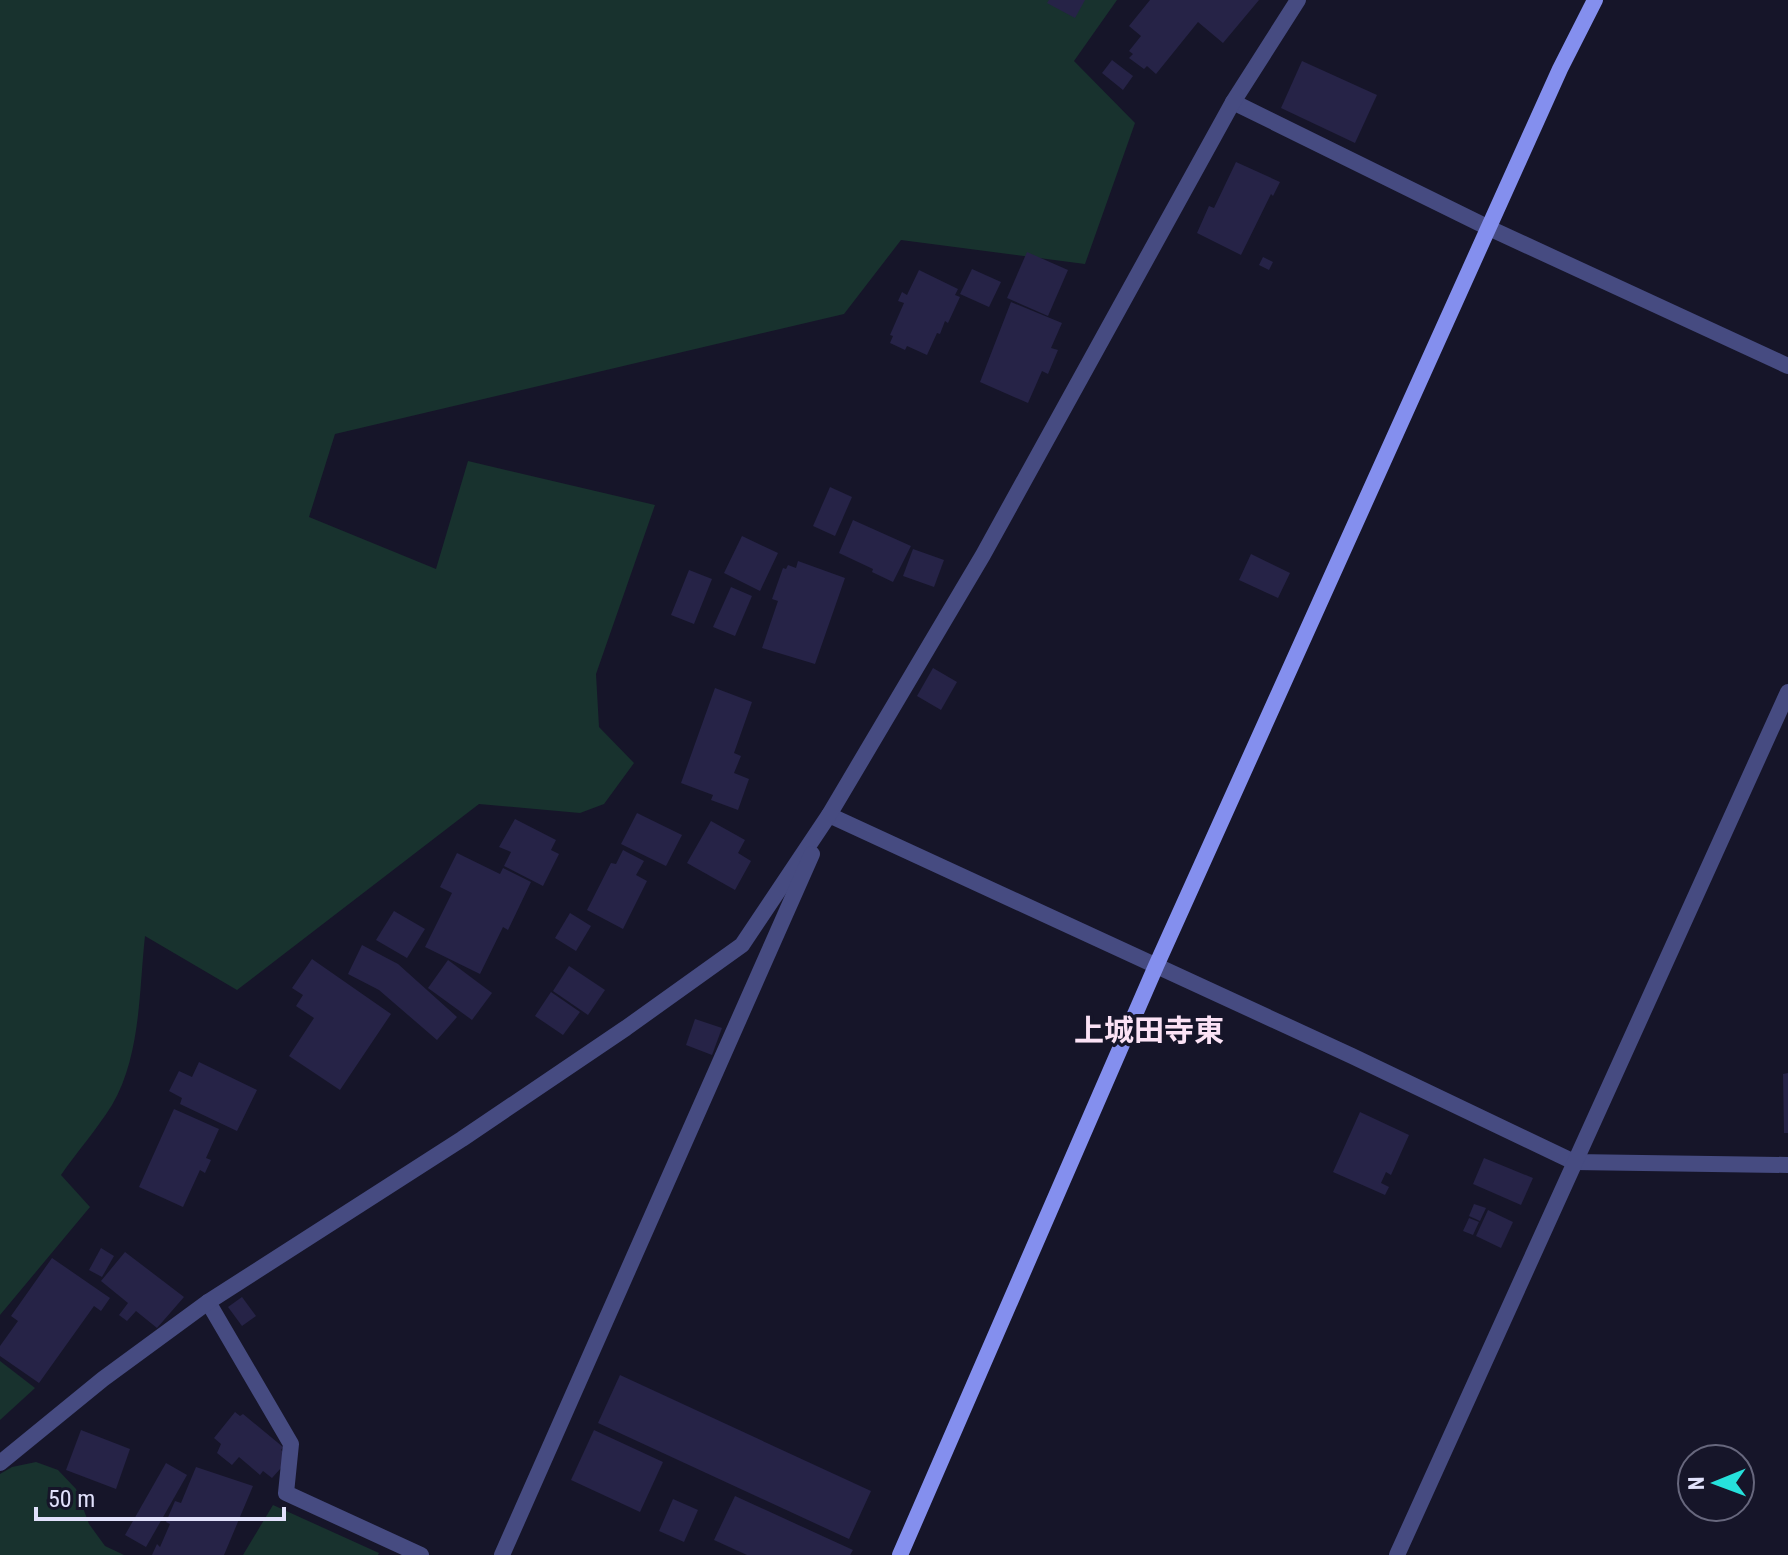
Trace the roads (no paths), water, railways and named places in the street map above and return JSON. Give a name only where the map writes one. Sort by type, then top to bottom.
[{"type":"street","points":[[0,1463],[103,1379],[208,1302],[462,1139],[742,945],[829,815],[983,555],[1233,102],[1298,0]]},
{"type":"street","points":[[900,1555],[1156,966],[1560,69],[1595,0]]},
{"type":"street","points":[[1233,102],[1489,228],[1788,366]]},
{"type":"street","points":[[1397,1555],[1788,692]]},
{"type":"street","points":[[829,815],[1574,1162],[1788,1165]]},
{"type":"street","points":[[502,1555],[829,815]]},
{"type":"street","points":[[208,1302],[291,1444],[286,1493],[421,1555]]},
{"type":"district","name":"上城田寺東","points":[[1149,1030]]}]
